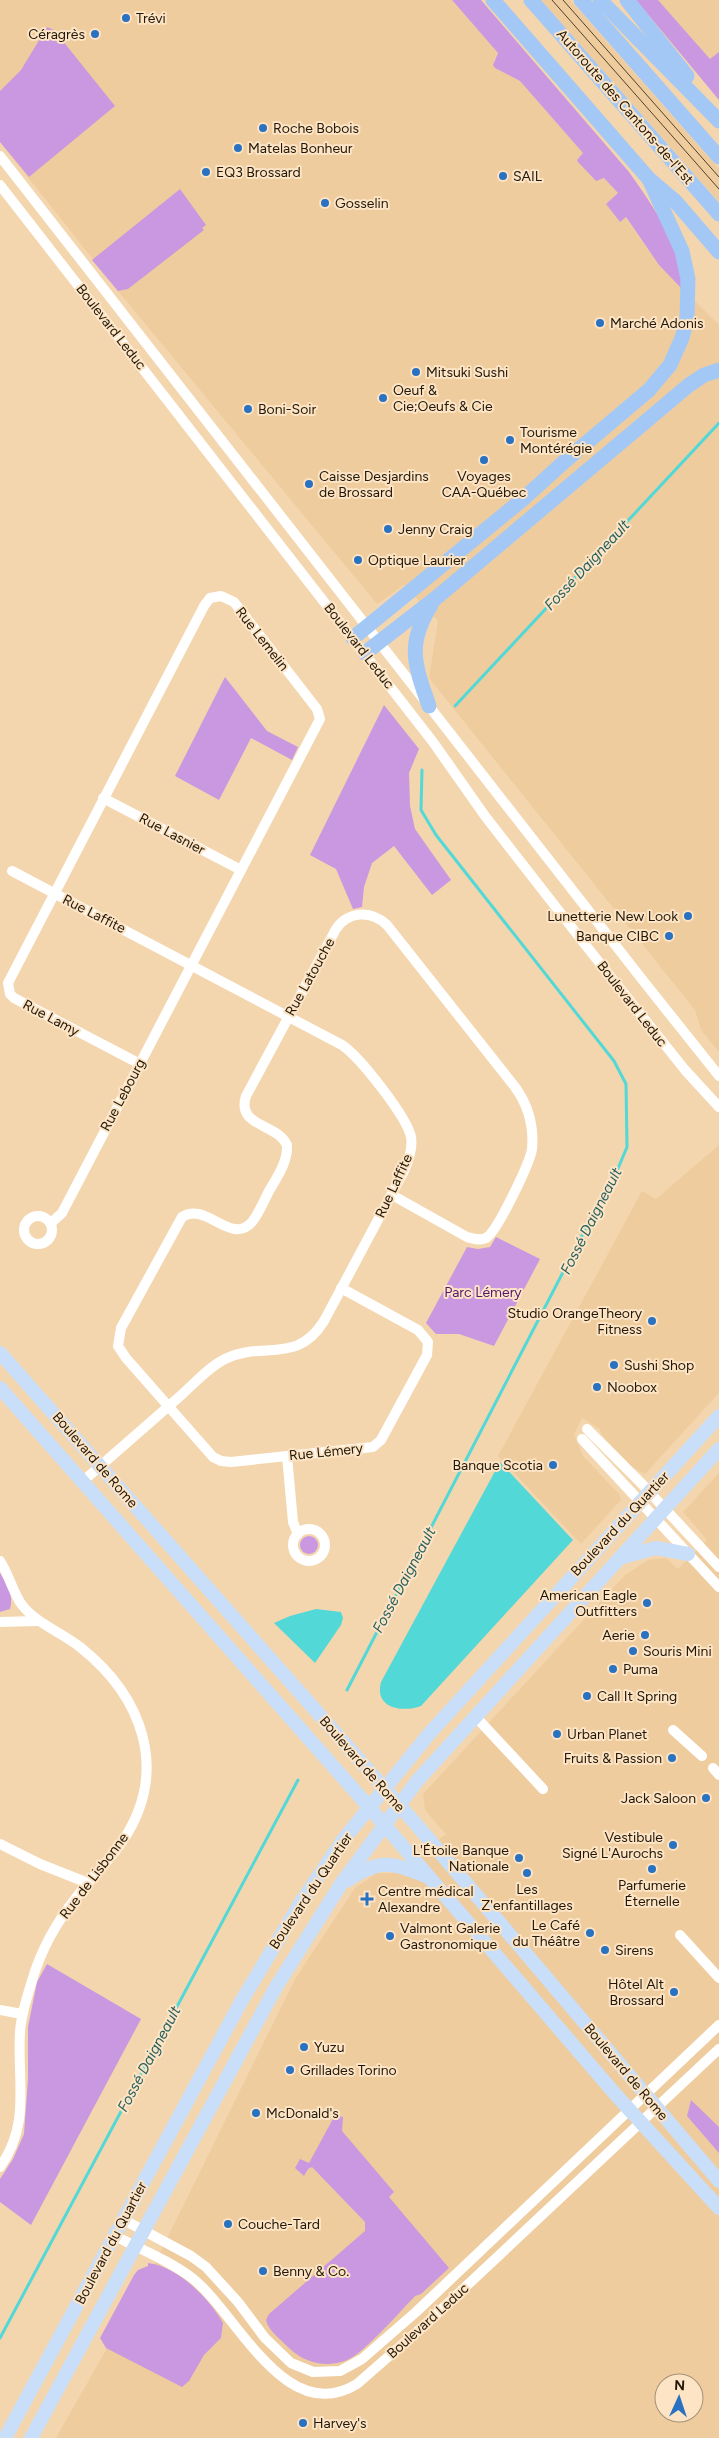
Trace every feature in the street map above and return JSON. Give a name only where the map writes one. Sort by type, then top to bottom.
[{"type":"highway","points":[[493,0],[649,179],[675,202],[719,252]]},
{"type":"highway","name":"Autoroute des Cantons-de-l'Est","points":[[531,0],[719,214]]},
{"type":"highway","points":[[581,0],[719,157]]},
{"type":"highway","points":[[600,0],[719,121]]},
{"type":"highway","points":[[627,0],[719,117]]},
{"type":"highway","points":[[353,638],[522,500],[648,390],[670,365],[686,324],[689,298],[688,279],[682,251],[649,179]]},
{"type":"highway","points":[[365,653],[436,598],[689,385],[719,370]]},
{"type":"highway","points":[[429,706],[416,667],[414,648],[420,625],[436,598]]},
{"type":"main road","name":"Boulevard de Rome","points":[[0,1353],[398,1805],[719,2181]]},
{"type":"main road","name":"Boulevard de Rome","points":[[0,1388],[384,1824],[628,2110],[719,2208]]},
{"type":"main road","name":"Boulevard du Quartier","points":[[5,2438],[270,1952],[319,1875],[383,1788],[444,1716],[719,1416]]},
{"type":"main road","name":"Boulevard du Quartier","points":[[31,2438],[276,1987],[341,1884],[398,1805],[475,1716],[719,1449]]},
{"type":"main road","points":[[620,1558],[649,1548],[668,1549],[688,1554]]},
{"type":"main road","points":[[341,1884],[365,1869],[385,1864],[402,1867],[430,1878]]},
{"type":"street","name":"Boulevard Leduc","points":[[0,156],[719,1076]]},
{"type":"street","name":"Boulevard Leduc","points":[[0,185],[365,653],[433,742],[489,821],[586,947],[672,1055],[719,1107]]},
{"type":"street","name":"Rue Lemelin","points":[[53,893],[206,603],[216,596],[230,598],[317,709],[320,717],[193,965]]},
{"type":"street","name":"Rue Lasnier","points":[[103,798],[241,870]]},
{"type":"street","name":"Rue Laffite","points":[[12,871],[337,1042],[351,1052],[402,1117],[409,1131],[411,1151],[407,1164],[319,1328],[305,1342],[291,1348],[245,1352],[230,1357],[210,1369],[82,1482]]},
{"type":"street","name":"Rue Lamy","points":[[53,893],[10,976],[8,983],[10,994],[140,1064]]},
{"type":"street","name":"Rue Latouche","points":[[168,1406],[121,1352],[117,1342],[119,1334],[182,1217],[190,1213],[198,1213],[226,1227],[239,1229],[249,1225],[259,1210],[284,1164],[287,1145],[280,1136],[250,1119],[245,1111],[244,1103],[288,1016],[338,926],[354,915],[372,915],[387,925],[522,1098],[532,1131],[530,1158],[494,1230],[488,1237],[478,1240],[467,1237],[392,1195]]},
{"type":"street","name":"Rue Lebourg","points":[[51,1223],[62,1212],[193,965]]},
{"type":"street","name":"Rue Lémery","points":[[168,1406],[216,1459],[231,1462],[362,1449],[379,1443],[428,1351],[426,1338],[418,1330],[341,1288]]},
{"type":"street","points":[[584,1434],[660,1514],[719,1568]]},
{"type":"street","points":[[287,1456],[293,1522],[298,1534]]},
{"type":"street","points":[[660,1514],[688,1554],[719,1587]]},
{"type":"street","name":"Rue de Lisbonne","points":[[0,1561],[21,1604],[38,1621],[72,1641],[99,1664],[129,1702],[138,1720],[144,1740],[146,1779],[138,1814],[114,1853],[88,1883],[51,1933],[39,1959],[22,2014],[20,2044],[22,2109],[17,2136],[0,2167]]},
{"type":"street","points":[[0,1622],[38,1621]]},
{"type":"street","points":[[475,1716],[543,1789]]},
{"type":"street","points":[[672,1730],[702,1756]]},
{"type":"street","points":[[0,1844],[40,1864],[88,1883]]},
{"type":"street","points":[[680,1935],[719,1978]]},
{"type":"street","points":[[0,2010],[22,2014]]},
{"type":"street","name":"Boulevard Leduc","points":[[124,2220],[196,2259],[210,2271],[238,2302],[265,2338],[291,2363],[313,2372],[340,2371],[362,2359],[416,2312],[719,2025]]},
{"type":"street","name":"Boulevard Leduc","points":[[115,2236],[194,2279],[241,2334],[290,2383],[316,2393],[338,2392],[357,2384],[428,2322],[719,2049]]},
{"type":"shaded area","points":[[0,0],[452,0],[498,53],[494,60],[495,68],[520,81],[583,153],[577,160],[598,180],[604,178],[619,193],[607,204],[620,221],[625,217],[659,265],[719,325],[719,1052],[701,1030],[695,1010],[429,678],[438,621],[404,585],[377,604],[118,291],[0,142]]},
{"type":"shaded area","points":[[541,0],[570,0],[719,169],[719,202]]},
{"type":"shaded area","points":[[658,0],[719,0],[719,52],[710,59]]},
{"type":"shaded area","points":[[719,1145],[719,1393],[645,1474],[632,1467],[601,1434],[600,1429],[582,1418],[574,1434],[583,1456],[619,1494],[621,1500],[581,1544],[498,1456],[642,1191],[656,1199]]},
{"type":"shaded area","points":[[719,1473],[719,2438],[56,2438],[152,2269],[295,1979],[355,1888],[377,1873],[395,1873],[446,1834],[425,1810],[423,1794],[625,1575],[648,1560],[666,1558],[678,1569],[707,1540],[683,1512]]},
{"type":"green space","points":[[452,0],[481,0],[629,172],[656,213],[674,246],[679,261],[682,289],[659,265],[626,217],[620,222],[606,204],[618,193],[604,178],[596,181],[578,162],[577,160],[583,153],[520,81],[495,68],[493,65],[498,53]]},
{"type":"green space","points":[[636,0],[658,0],[710,59],[719,52],[719,100]]},
{"type":"green space","points":[[47,27],[54,30],[115,106],[29,177],[0,142],[0,91],[21,70]]},
{"type":"green space","points":[[180,189],[206,225],[202,228],[204,230],[128,289],[118,291],[92,260]]},
{"type":"green space","points":[[225,677],[267,731],[298,747],[292,760],[251,738],[219,800],[175,776]]},
{"type":"green space","points":[[384,705],[419,749],[409,773],[410,806],[415,829],[451,880],[432,895],[394,846],[372,863],[364,887],[362,907],[353,909],[336,869],[310,855]]},
{"type":"green space","name":"Parc Lémery","points":[[496,1237],[540,1259],[494,1346],[459,1334],[436,1334],[426,1323],[467,1247],[478,1249],[490,1247]]},
{"type":"green space","points":[[309,1536],[315,1539],[318,1545],[315,1551],[309,1554],[303,1551],[300,1545],[303,1539]]},
{"type":"green space","points":[[0,1573],[10,1594],[11,1604],[10,1609],[0,1612]]},
{"type":"green space","points":[[47,1964],[141,2019],[31,2225],[0,2202],[0,2179],[13,2159],[24,2134],[28,2079],[28,2027],[37,1982]]},
{"type":"green space","points":[[691,2100],[719,2127],[719,2153],[687,2116]]},
{"type":"green space","points":[[335,2115],[343,2117],[342,2131],[394,2192],[389,2197],[449,2268],[421,2294],[415,2296],[358,2353],[343,2361],[327,2364],[311,2361],[296,2354],[273,2332],[266,2320],[269,2314],[365,2231],[365,2222],[312,2167],[308,2169],[304,2176],[295,2168],[300,2159],[309,2163]]},
{"type":"green space","points":[[148,2263],[170,2270],[192,2285],[210,2304],[223,2323],[221,2338],[204,2355],[189,2381],[182,2387],[106,2348],[100,2338],[134,2275],[138,2270],[148,2266]]},
{"type":"water","points":[[500,1462],[573,1540],[421,1706],[406,1709],[391,1706],[382,1698],[380,1691],[381,1682]]},
{"type":"water","points":[[316,1609],[341,1612],[343,1618],[341,1625],[315,1663],[274,1623],[290,1616]]},
{"type":"waterway","name":"Fossé Daigneault","points":[[455,706],[719,423]]},
{"type":"waterway","name":"Fossé Daigneault","points":[[347,1690],[590,1220],[614,1178],[627,1147],[626,1084],[614,1061],[436,835],[421,810],[422,770]]},
{"type":"waterway","name":"Fossé Daigneault","points":[[0,2338],[298,1780]]},
{"type":"tram line","points":[[552,0],[719,189]]},
{"type":"tram line","points":[[563,0],[719,177]]},
{"type":"place","name":"Trévi","points":[[126,18]]},
{"type":"place","name":"Céragrès","points":[[95,34]]},
{"type":"place","name":"Roche Bobois","points":[[263,128]]},
{"type":"place","name":"Matelas Bonheur","points":[[238,148]]},
{"type":"place","name":"EQ3 Brossard","points":[[206,172]]},
{"type":"place","name":"SAIL","points":[[503,176]]},
{"type":"place","name":"Gosselin","points":[[325,203]]},
{"type":"place","name":"Marché Adonis","points":[[600,323]]},
{"type":"place","name":"Mitsuki Sushi","points":[[416,372]]},
{"type":"place","name":"Oeuf & Cie;Oeufs & Cie","points":[[383,398]]},
{"type":"place","name":"Boni-Soir","points":[[248,409]]},
{"type":"place","name":"Tourisme Montérégie","points":[[510,440]]},
{"type":"place","name":"Voyages CAA-Québec","points":[[484,460]]},
{"type":"place","name":"Caisse Desjardins de Brossard","points":[[309,484]]},
{"type":"place","name":"Jenny Craig","points":[[388,529]]},
{"type":"place","name":"Optique Laurier","points":[[358,560]]},
{"type":"place","name":"Lunetterie New Look","points":[[688,916]]},
{"type":"place","name":"Banque CIBC","points":[[669,936]]},
{"type":"place","name":"Studio OrangeTheory Fitness","points":[[652,1321]]},
{"type":"place","name":"Sushi Shop","points":[[614,1365]]},
{"type":"place","name":"Noobox","points":[[597,1387]]},
{"type":"place","name":"Banque Scotia","points":[[553,1465]]},
{"type":"place","name":"American Eagle Outfitters","points":[[647,1603]]},
{"type":"place","name":"Aerie","points":[[645,1635]]},
{"type":"place","name":"Souris Mini","points":[[633,1651]]},
{"type":"place","name":"Puma","points":[[613,1669]]},
{"type":"place","name":"Call It Spring","points":[[587,1696]]},
{"type":"place","name":"Urban Planet","points":[[557,1734]]},
{"type":"place","name":"Fruits & Passion","points":[[672,1758]]},
{"type":"place","name":"Jack Saloon","points":[[706,1798]]},
{"type":"place","name":"Vestibule Signé L'Aurochs","points":[[673,1845]]},
{"type":"place","name":"L'Étoile Banque Nationale","points":[[519,1858]]},
{"type":"place","name":"Parfumerie Éternelle","points":[[652,1869]]},
{"type":"place","name":"Les Z'enfantillages","points":[[527,1873]]},
{"type":"place","name":"Centre médical Alexandre","points":[[367,1899]]},
{"type":"place","name":"Le Café du Théâtre","points":[[590,1933]]},
{"type":"place","name":"Valmont Galerie Gastronomique","points":[[390,1936]]},
{"type":"place","name":"Sirens","points":[[605,1950]]},
{"type":"place","name":"Hôtel Alt Brossard","points":[[674,1992]]},
{"type":"place","name":"Yuzu","points":[[304,2047]]},
{"type":"place","name":"Grillades Torino","points":[[290,2070]]},
{"type":"place","name":"McDonald's","points":[[256,2113]]},
{"type":"place","name":"Couche-Tard","points":[[228,2224]]},
{"type":"place","name":"Benny & Co.","points":[[263,2271]]},
{"type":"place","name":"Harvey's","points":[[303,2423]]}]
